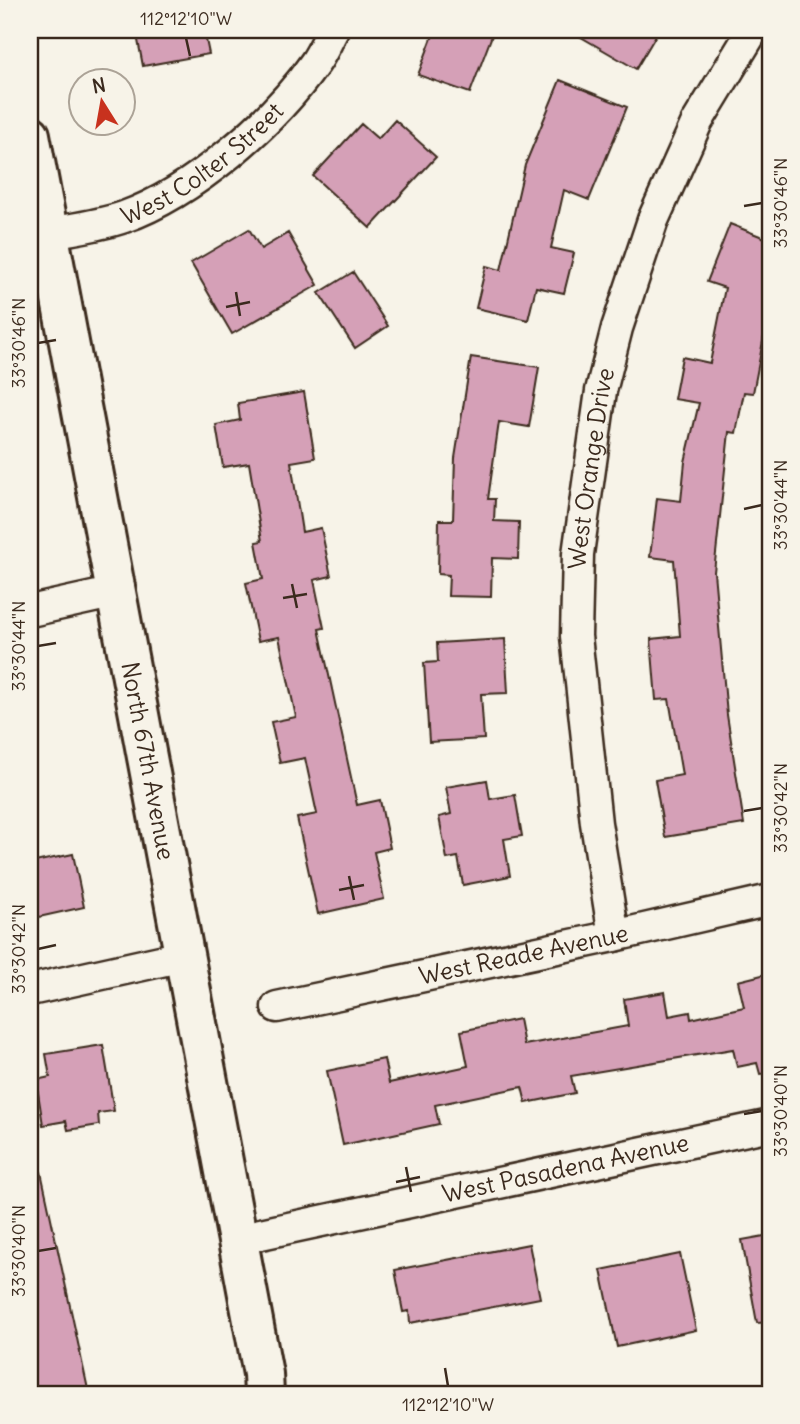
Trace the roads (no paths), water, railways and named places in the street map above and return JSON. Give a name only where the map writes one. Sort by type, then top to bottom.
[{"type":"main road","name":"North 67th Avenue","points":[[30,135],[39,235],[116,592],[266,1392]]},
{"type":"street","name":"West Colter Street","points":[[39,235],[123,217],[167,198],[199,176],[247,138],[289,95],[315,62],[332,30]]},
{"type":"street","name":"West Orange Drive","points":[[614,936],[596,823],[576,636],[578,554],[601,391],[617,328],[653,220],[696,122],[753,30]]},
{"type":"street","points":[[30,611],[116,592]]},
{"type":"street","name":"West Reade Avenue","points":[[277,1007],[770,900]]},
{"type":"street","points":[[30,990],[183,956]]},
{"type":"street","name":"West Pasadena Avenue","points":[[237,1239],[770,1125]]}]
